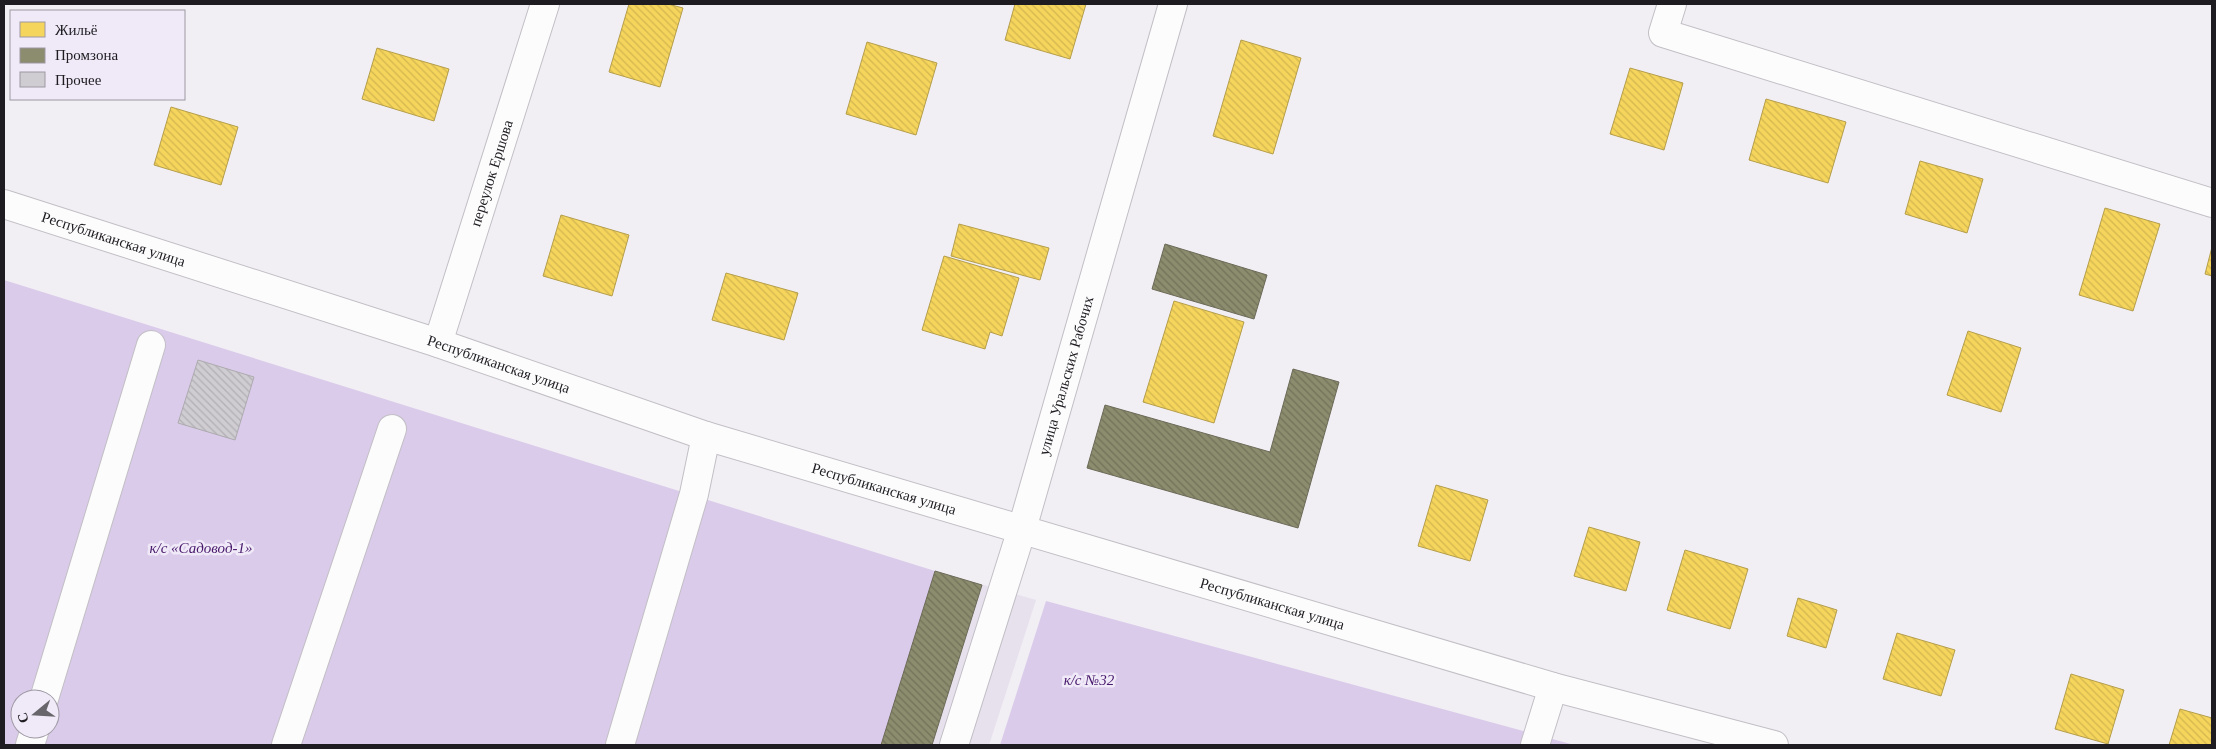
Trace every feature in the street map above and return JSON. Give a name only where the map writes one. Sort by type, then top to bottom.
[{"type":"street","name":"переулок Ершова","points":[[438,343],[545,4]]},
{"type":"street","name":"улица Уральских Рабочих","points":[[954,745],[1022,529],[1173,4]]},
{"type":"street","points":[[1672,4],[1663,33],[2212,202]]},
{"type":"street","name":"Республиканская улица","points":[[4,204],[438,343],[706,436],[1553,686],[1774,745]]},
{"type":"street","points":[[47,689],[151,344]]},
{"type":"street","points":[[286,745],[392,429]]},
{"type":"street","points":[[620,745],[694,494],[706,436]]},
{"type":"street","points":[[1535,745],[1553,686]]},
{"type":"shaded area","points":[[935,571],[1036,600],[989,745],[881,745]]},
{"type":"green space","name":"к/с «Садовод-1»","points":[[4,280],[935,571],[881,745],[4,745]]},
{"type":"green space","name":"к/с №32","points":[[1046,601],[1538,735],[1574,745],[1000,745]]},
{"type":"building: Жильё","points":[[629,4],[668,4],[683,8],[660,87],[609,72]]},
{"type":"building: Жильё","points":[[1015,4],[1086,4],[1070,59],[1005,40]]},
{"type":"building: Жильё","points":[[1241,40],[1301,58],[1273,154],[1213,136]]},
{"type":"building: Жильё","points":[[867,42],[937,63],[916,135],[846,114]]},
{"type":"building: Жильё","points":[[377,48],[449,69],[434,121],[362,99]]},
{"type":"building: Жильё","points":[[1630,68],[1683,83],[1664,150],[1610,134]]},
{"type":"building: Жильё","points":[[1766,99],[1846,122],[1828,183],[1749,160]]},
{"type":"building: Жильё","points":[[171,107],[238,127],[221,185],[154,165]]},
{"type":"building: Жильё","points":[[1920,161],[1983,179],[1967,233],[1905,214]]},
{"type":"building: Жильё","points":[[2105,208],[2160,224],[2133,311],[2079,295]]},
{"type":"building: Жильё","points":[[561,215],[629,235],[612,296],[543,276]]},
{"type":"building: Жильё","points":[[959,224],[1049,248],[1040,280],[951,256]]},
{"type":"building: Жильё","points":[[2212,247],[2212,276],[2205,274]]},
{"type":"building: Жильё","points":[[944,256],[1019,278],[1002,336],[990,332],[985,349],[922,330]]},
{"type":"building: Жильё","points":[[726,273],[798,293],[784,340],[712,320]]},
{"type":"building: Жильё","points":[[1174,301],[1244,322],[1214,423],[1143,402]]},
{"type":"building: Жильё","points":[[1968,331],[2021,348],[2001,412],[1947,395]]},
{"type":"building: Жильё","points":[[1436,485],[1488,500],[1470,561],[1418,546]]},
{"type":"building: Жильё","points":[[1589,527],[1640,542],[1626,591],[1574,576]]},
{"type":"building: Жильё","points":[[1685,550],[1748,569],[1730,629],[1667,610]]},
{"type":"building: Жильё","points":[[1798,598],[1837,610],[1826,648],[1787,636]]},
{"type":"building: Жильё","points":[[1897,633],[1955,650],[1941,696],[1883,679]]},
{"type":"building: Жильё","points":[[2071,674],[2124,690],[2108,744],[2055,729]]},
{"type":"building: Жильё","points":[[2180,709],[2212,718],[2212,745],[2169,745]]},
{"type":"building: Промзона","points":[[1165,244],[1267,275],[1254,319],[1152,289]]},
{"type":"building: Промзона","points":[[1293,369],[1339,382],[1298,528],[1087,468],[1105,405],[1270,452]]},
{"type":"building: Промзона","points":[[935,571],[982,585],[932,745],[881,745]]},
{"type":"building: Прочее","points":[[198,360],[254,377],[235,440],[178,423]]}]
